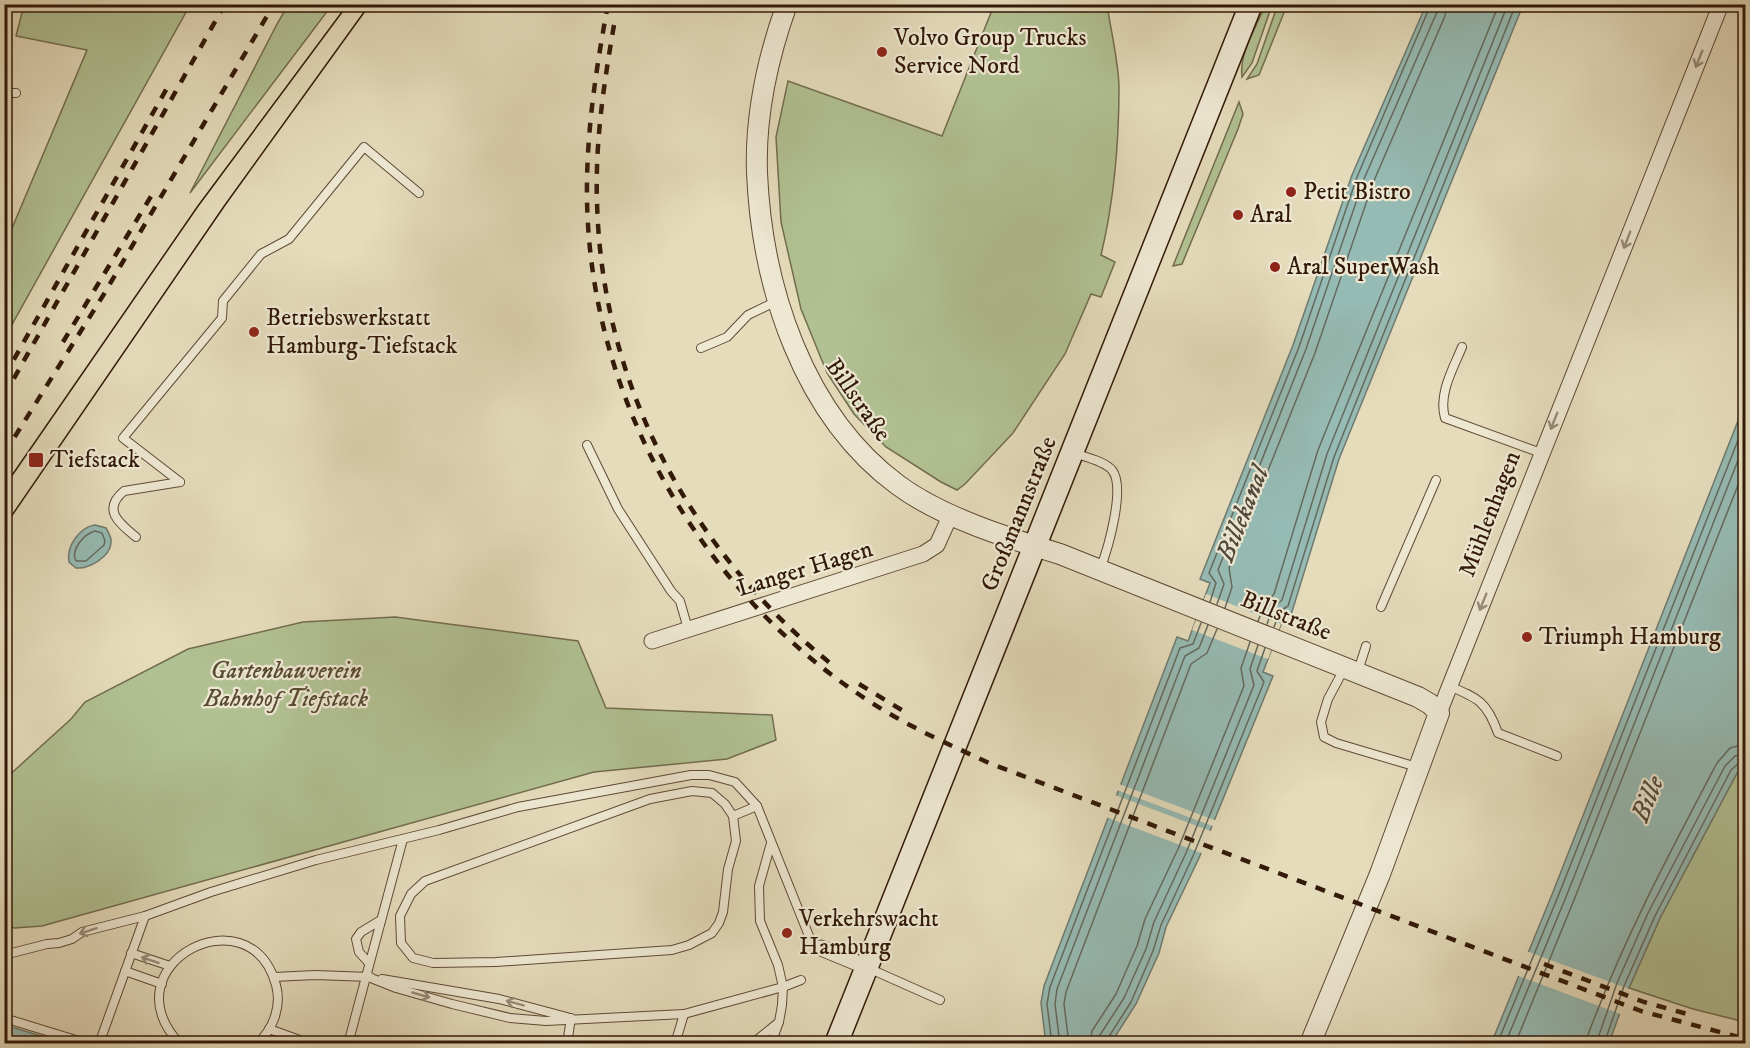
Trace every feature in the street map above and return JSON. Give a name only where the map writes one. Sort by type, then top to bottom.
[{"type":"main road","name":"Großmannstraße","points":[[836,1044],[1251,4]]},
{"type":"street","name":"Billstraße","points":[[787,4],[771,57],[763,94],[758,142],[757,171],[761,222],[768,262],[792,340],[810,379],[838,424],[873,465],[897,485],[931,506],[1100,570],[1418,697],[1431,704],[1439,713]]},
{"type":"street","name":"Mühlenhagen","points":[[1310,1044],[1372,892],[1449,686],[1541,453],[1721,4]]},
{"type":"street","name":"Langer Hagen","points":[[652,641],[923,555],[938,545],[951,514]]},
{"type":"street","points":[[821,948],[867,967]]},
{"type":"lane","points":[[4,93],[16,93]]},
{"type":"lane","points":[[136,537],[116,519],[114,506],[117,497],[124,491],[180,482],[123,438],[222,318],[223,301],[261,254],[289,239],[364,147],[419,193]]},
{"type":"lane","points":[[701,348],[727,337],[748,315],[778,300]]},
{"type":"lane","points":[[1462,347],[1443,395],[1442,409],[1445,418],[1541,453]]},
{"type":"lane","points":[[587,445],[618,509],[680,602],[688,629]]},
{"type":"lane","points":[[1072,453],[1108,466],[1114,472],[1117,485],[1115,512],[1108,547],[1100,570]]},
{"type":"lane","points":[[1381,607],[1436,480]]},
{"type":"lane","points":[[1366,646],[1328,699],[1321,722],[1324,737],[1420,768]]},
{"type":"lane","points":[[1449,686],[1477,698],[1492,715],[1498,733],[1557,756]]},
{"type":"lane","points":[[4,955],[11,955],[23,949],[59,943],[72,939],[82,932],[145,916],[258,877],[316,860],[518,807],[691,775],[709,775],[735,782],[757,806],[811,941],[821,948]]},
{"type":"lane","points":[[692,791],[712,793],[725,804],[733,816],[736,842],[728,869],[723,912],[712,933],[689,945],[672,950],[496,962],[433,963],[413,958],[401,943],[400,916],[411,894],[425,881],[650,799],[692,791]]},
{"type":"lane","points":[[733,816],[757,806]]},
{"type":"lane","points":[[348,1044],[403,839]]},
{"type":"lane","points":[[771,841],[759,886],[760,921],[778,965],[783,987],[779,1022],[771,1044]]},
{"type":"lane","points":[[99,1044],[145,916]]},
{"type":"lane","points":[[369,963],[359,952],[356,939],[361,932],[381,920]]},
{"type":"lane","points":[[180,1044],[170,1033],[163,1017],[160,1001],[162,984],[170,966],[182,953],[198,944],[216,940],[234,942],[250,949],[264,962],[274,977],[278,1004],[275,1017],[257,1044]]},
{"type":"lane","points":[[131,953],[170,966]]},
{"type":"lane","points":[[867,967],[940,1000]]},
{"type":"lane","points":[[125,971],[162,984]]},
{"type":"lane","points":[[366,976],[418,994],[510,1018],[546,1021],[684,1014],[801,980]]},
{"type":"lane","points":[[274,977],[366,976],[499,999],[571,1018]]},
{"type":"lane","points":[[675,1044],[684,1014]]},
{"type":"lane","points":[[4,1017],[89,1044]]},
{"type":"lane","points":[[567,1044],[571,1018]]},
{"type":"lane","points":[[752,1044],[779,1022]]},
{"type":"lane","points":[[269,1029],[311,1044]]},
{"type":"green space","points":[[1278,4],[1287,5],[1259,75],[1247,79],[1257,64]]},
{"type":"green space","points":[[24,5],[190,5],[5,337],[5,245],[87,50],[16,36]]},
{"type":"green space","points":[[288,5],[332,5],[190,193],[277,24]]},
{"type":"green space","points":[[994,5],[1107,5],[1117,66],[1119,107],[1112,193],[1101,255],[1115,262],[1101,297],[1091,294],[1065,354],[1013,433],[957,490],[886,447],[854,414],[827,373],[801,309],[781,222],[776,137],[788,81],[942,136]]},
{"type":"green space","points":[[1271,8],[1252,63],[1242,77],[1243,60],[1248,42],[1263,10]]},
{"type":"green space","points":[[1239,102],[1243,114],[1238,129],[1182,264],[1173,266]]},
{"type":"green space","name":"Gartenbauverein Bahnhof Tiefstack","points":[[395,617],[578,641],[606,708],[772,715],[776,740],[727,759],[594,772],[42,926],[14,928],[5,924],[5,779],[71,719],[85,702],[188,649],[303,622]]},
{"type":"green space","points":[[1745,765],[1745,1022],[1693,1009],[1629,988],[1660,918],[1737,773]]},
{"type":"water","name":"Billekanal","points":[[1426,5],[1523,5],[1339,459],[1291,615],[1285,614],[1263,672],[1273,676],[1199,858],[1166,927],[1159,953],[1136,1004],[1111,1043],[1046,1044],[1041,1003],[1044,986],[1177,637],[1188,641],[1210,583],[1200,579],[1293,345],[1352,175]]},
{"type":"water","name":"Bille","points":[[1745,403],[1745,765],[1737,773],[1660,918],[1629,988],[1609,1043],[1491,1044],[1553,892]]},
{"type":"water","points":[[95,525],[106,528],[111,539],[110,548],[98,561],[76,568],[69,562],[72,544],[79,533]]},
{"type":"water","points":[[5,1025],[64,1043],[5,1043]]},
{"type":"pier","points":[[1206,594],[1281,624],[1268,659],[1192,630]]},
{"type":"pier","points":[[1119,784],[1217,821],[1215,827],[1117,790]]},
{"type":"pier","points":[[1115,795],[1213,832],[1204,854],[1106,817]]},
{"type":"pier","points":[[1526,951],[1632,990],[1623,1015],[1516,975]]},
{"type":"tram line","points":[[4,487],[198,206],[348,4]]},
{"type":"tram line","points":[[4,527],[225,205],[370,4]]},
{"type":"railway","points":[[4,396],[225,4]]},
{"type":"railway","points":[[4,454],[104,294],[274,4]]},
{"type":"railway","points":[[608,4],[593,101],[588,150],[587,199],[593,274],[609,347],[633,418],[666,485],[707,548],[754,605],[809,657],[869,701],[898,719],[989,763],[1641,1011],[1746,1039]]},
{"type":"railway","points":[[614,25],[599,135],[597,201],[602,268],[615,334],[635,397],[662,458],[695,515],[735,568],[780,618],[830,663]]},
{"type":"railway","points":[[4,377],[167,88]]},
{"type":"railway","points":[[63,342],[153,193]]},
{"type":"railway","points":[[859,684],[905,712]]},
{"type":"railway","points":[[1544,964],[1644,1002],[1691,1015]]},
{"type":"place","name":"Volvo Group Trucks Service Nord","points":[[882,52]]},
{"type":"place","name":"Petit Bistro","points":[[1291,192]]},
{"type":"place","name":"Aral","points":[[1238,215]]},
{"type":"place","name":"Aral SuperWash","points":[[1275,267]]},
{"type":"place","name":"Betriebswerkstatt Hamburg-Tiefstack","points":[[254,332]]},
{"type":"place","name":"Tiefstack","points":[[36,460]]},
{"type":"place","name":"Triumph Hamburg","points":[[1527,637]]},
{"type":"place","name":"Verkehrswacht Hamburg","points":[[787,933]]}]
